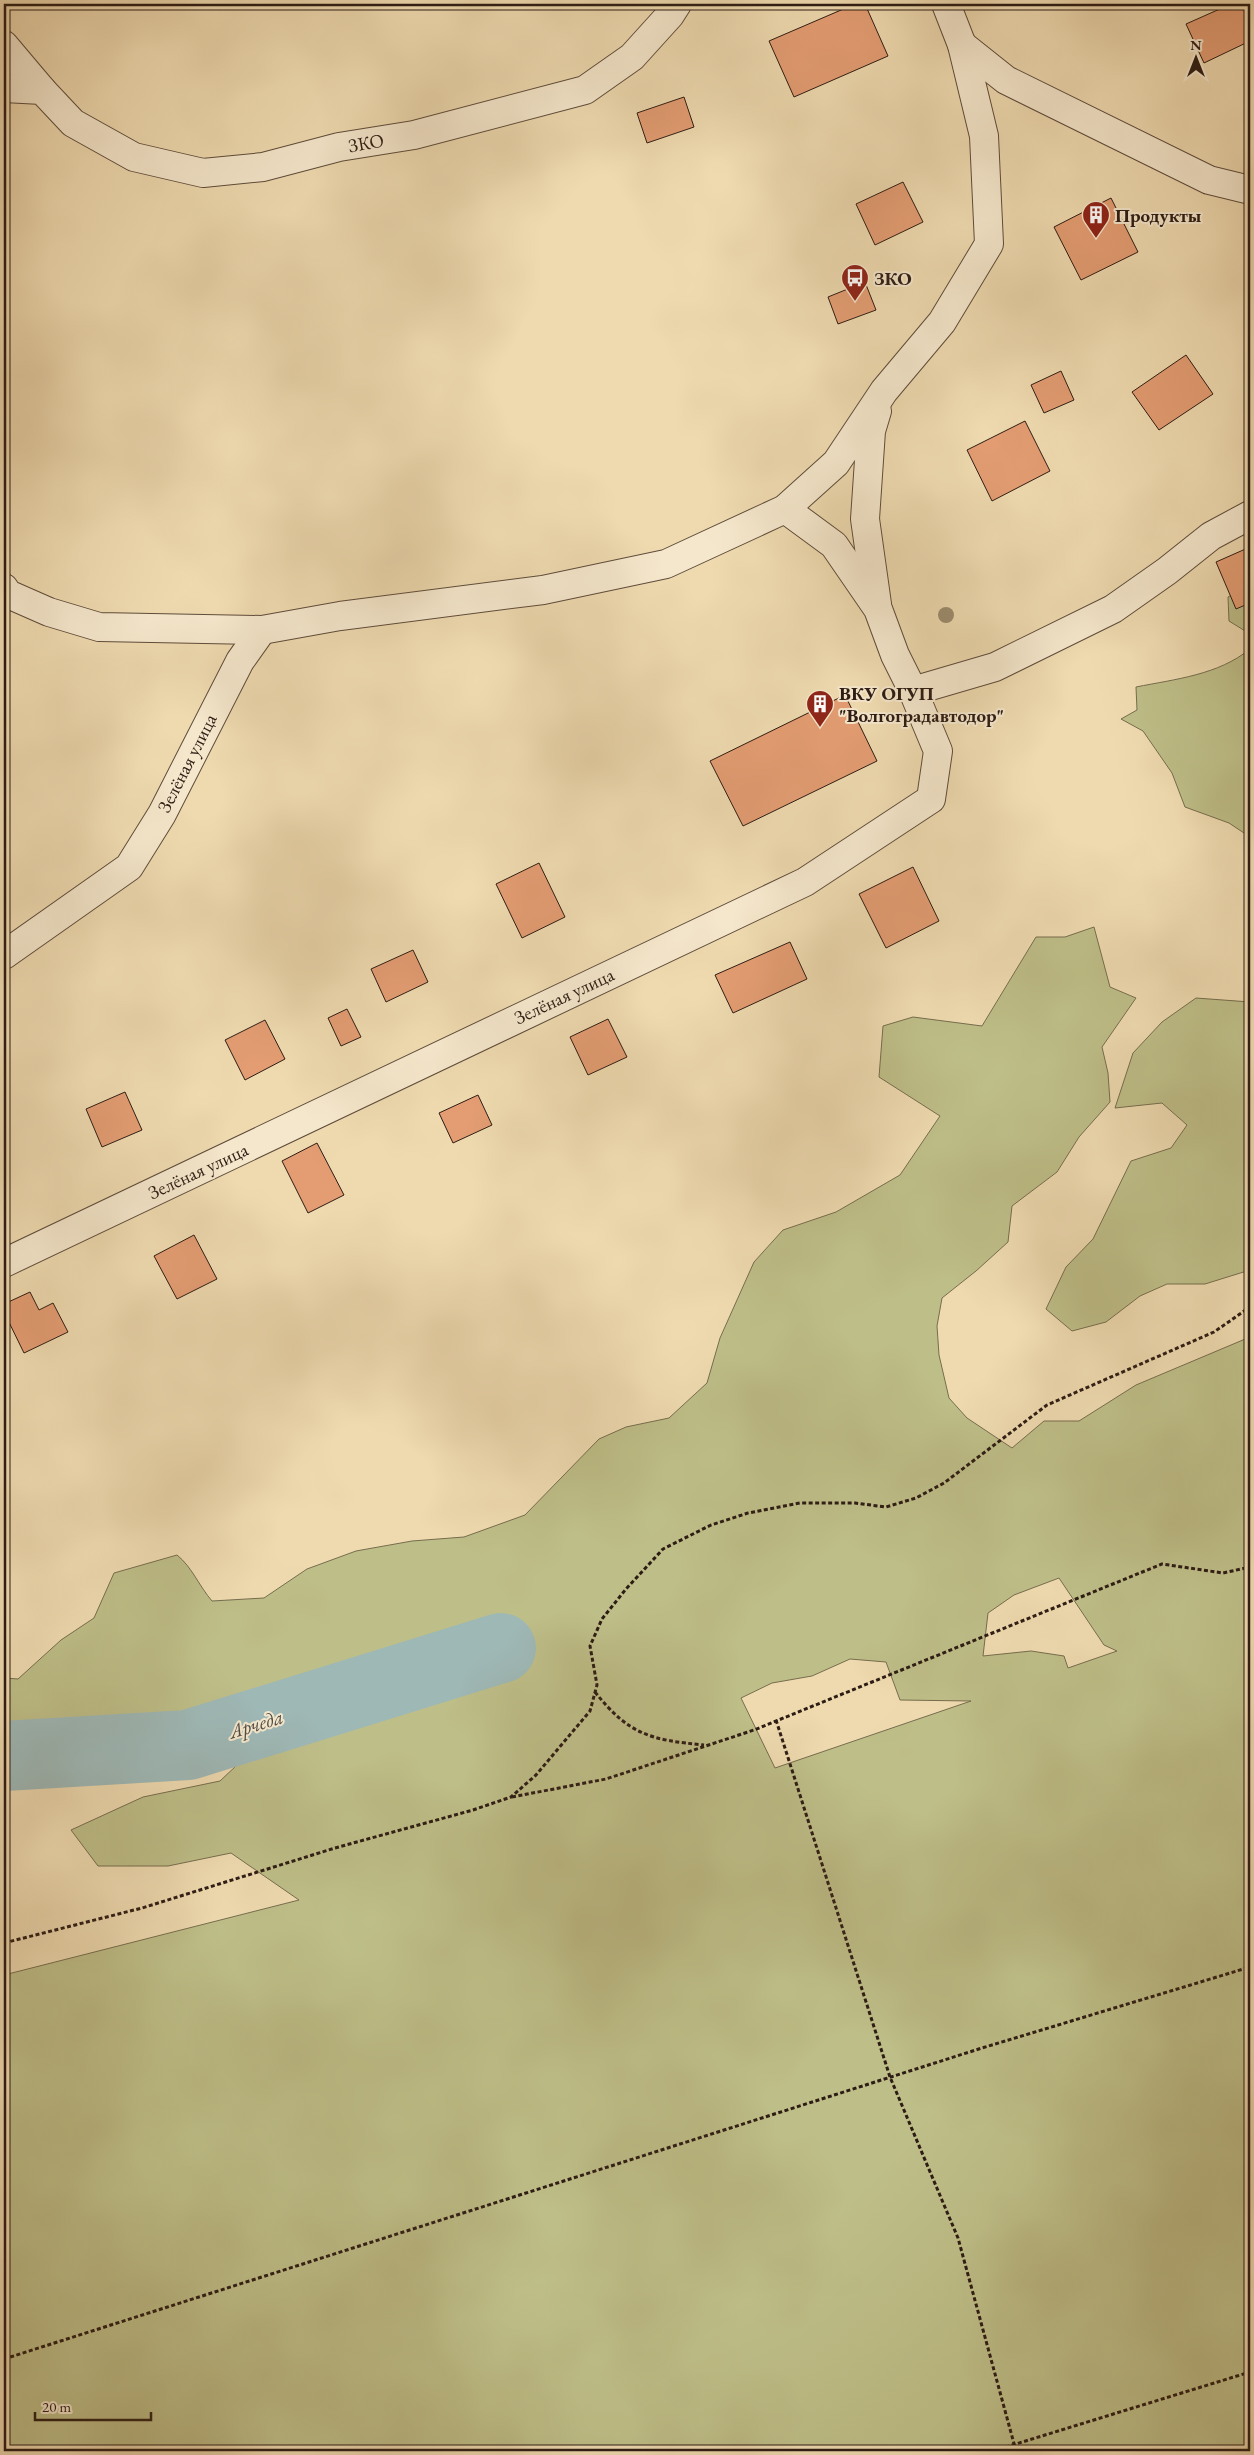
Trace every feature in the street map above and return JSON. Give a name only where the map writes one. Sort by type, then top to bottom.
[{"type":"street","name":"ЗКО","points":[[4,45],[73,123],[134,157],[203,173],[264,167],[339,147],[414,134],[585,90],[632,57],[670,15],[677,4]]},
{"type":"street","points":[[4,588],[8,594],[49,612],[99,627],[262,630],[340,616],[543,590],[666,564],[785,509],[836,462],[884,391],[942,322],[989,244],[984,136],[962,45],[946,4]]},
{"type":"street","points":[[962,45],[1006,80],[1208,180],[1250,190]]},
{"type":"street","points":[[4,88],[42,90]]},
{"type":"street","name":"Зелёная улица","points":[[4,1263],[805,882],[931,799],[938,751],[914,690],[895,655],[878,609],[865,519],[871,431],[884,391]]},
{"type":"street","name":"Зелёная улица","points":[[785,509],[834,545],[878,609]]},
{"type":"street","points":[[914,690],[996,667],[1114,609],[1168,571],[1211,536],[1250,515]]},
{"type":"street","name":"Зелёная улица","points":[[4,955],[129,868],[162,814],[240,662],[262,630]]},
{"type":"path","points":[[511,1797],[536,1775],[590,1711],[597,1685],[590,1646],[602,1619],[626,1589],[663,1549],[711,1525],[748,1512],[800,1504],[855,1504],[886,1507],[916,1498],[944,1484],[1047,1405],[1214,1332],[1250,1307]]},
{"type":"path","points":[[4,1944],[142,1908],[335,1848],[473,1810],[511,1797],[606,1779],[706,1746],[776,1720],[1162,1564],[1223,1573],[1250,1567]]},
{"type":"path","points":[[595,1691],[614,1715],[635,1730],[665,1740],[706,1746]]},
{"type":"path","points":[[776,1720],[890,2077],[958,2238],[1016,2451]]},
{"type":"path","points":[[4,2359],[890,2077],[1250,1967]]},
{"type":"path","points":[[993,2451],[1250,2372]]},
{"type":"green space","points":[[1250,585],[1250,634],[1229,621],[1228,597]]},
{"type":"green space","points":[[1250,649],[1250,837],[1229,823],[1185,807],[1172,773],[1143,731],[1121,719],[1137,710],[1136,687],[1196,675],[1224,665]]},
{"type":"green space","points":[[1094,927],[1110,987],[1136,998],[1102,1047],[1108,1073],[1110,1102],[1079,1137],[1057,1172],[1012,1206],[1008,1242],[942,1298],[937,1326],[939,1355],[949,1398],[967,1418],[1012,1448],[1044,1421],[1079,1421],[1136,1385],[1250,1337],[1250,2451],[4,2451],[4,1975],[299,1900],[231,1853],[168,1866],[98,1866],[71,1830],[143,1797],[220,1781],[255,1748],[177,1763],[116,1757],[58,1739],[4,1751],[4,1678],[18,1679],[61,1640],[94,1618],[114,1573],[177,1555],[187,1565],[212,1601],[264,1598],[307,1569],[356,1551],[412,1541],[464,1537],[525,1515],[599,1439],[626,1427],[669,1418],[707,1383],[720,1338],[754,1262],[783,1230],[836,1212],[900,1175],[940,1116],[879,1077],[883,1026],[913,1017],[982,1026],[1036,937],[1065,937]],"holes":[[[1059,1578],[1104,1645],[1117,1651],[1068,1668],[1064,1656],[1031,1651],[983,1656],[988,1613],[1014,1595]],[[850,1659],[886,1662],[900,1700],[971,1701],[775,1768],[741,1698],[772,1683],[812,1676]]]},
{"type":"green space","points":[[1196,998],[1250,1002],[1250,1270],[1205,1284],[1167,1284],[1140,1296],[1106,1322],[1072,1331],[1046,1309],[1066,1267],[1093,1239],[1131,1161],[1171,1148],[1187,1125],[1162,1103],[1115,1108],[1133,1053],[1162,1022]]},
{"type":"building","points":[[855,4],[865,4],[888,56],[794,97],[769,41]]},
{"type":"building","points":[[1231,4],[1241,4],[1250,24],[1250,41],[1204,63],[1186,24]]},
{"type":"building","points":[[684,97],[694,127],[647,143],[637,113]]},
{"type":"building","points":[[903,182],[923,222],[875,245],[856,204]]},
{"type":"building","name":"Продукты","points":[[1111,198],[1138,252],[1081,280],[1054,227]]},
{"type":"building","points":[[865,282],[876,310],[838,324],[828,297]]},
{"type":"building","points":[[1186,355],[1213,394],[1159,430],[1132,392]]},
{"type":"building","points":[[1061,371],[1074,400],[1044,413],[1031,385]]},
{"type":"building","points":[[1025,421],[1050,471],[992,501],[967,450]]},
{"type":"building","points":[[1250,547],[1250,603],[1236,609],[1216,562]]},
{"type":"building","name":"ВКУ ОГУП \"Волгоградавтодор\"","points":[[845,695],[877,761],[743,826],[710,761]]},
{"type":"building","points":[[539,863],[565,917],[522,938],[496,884]]},
{"type":"building","points":[[913,867],[939,921],[886,948],[859,894]]},
{"type":"building","points":[[790,942],[807,979],[733,1013],[715,975]]},
{"type":"building","points":[[413,950],[428,982],[386,1002],[371,969]]},
{"type":"building","points":[[347,1009],[361,1037],[341,1046],[328,1018]]},
{"type":"building","points":[[608,1019],[627,1057],[588,1075],[570,1037]]},
{"type":"building","points":[[265,1020],[285,1059],[245,1080],[225,1040]]},
{"type":"building","points":[[125,1092],[142,1130],[102,1147],[86,1109]]},
{"type":"building","points":[[478,1095],[492,1125],[453,1143],[439,1113]]},
{"type":"building","points":[[317,1143],[344,1195],[308,1213],[282,1161]]},
{"type":"building","points":[[194,1235],[217,1279],[177,1299],[154,1256]]},
{"type":"building","points":[[30,1292],[39,1310],[53,1303],[68,1332],[24,1353],[4,1312],[4,1304]]},
{"type":"waterway","name":"Арчеда","points":[[4,1756],[188,1745],[501,1648]]},
{"type":"place","name":"Продукты","points":[[1096,239]]},
{"type":"place","name":"ЗКО","points":[[855,302]]},
{"type":"place","name":"ВКУ ОГУП \"Волгоградавтодор\"","points":[[820,728]]}]
